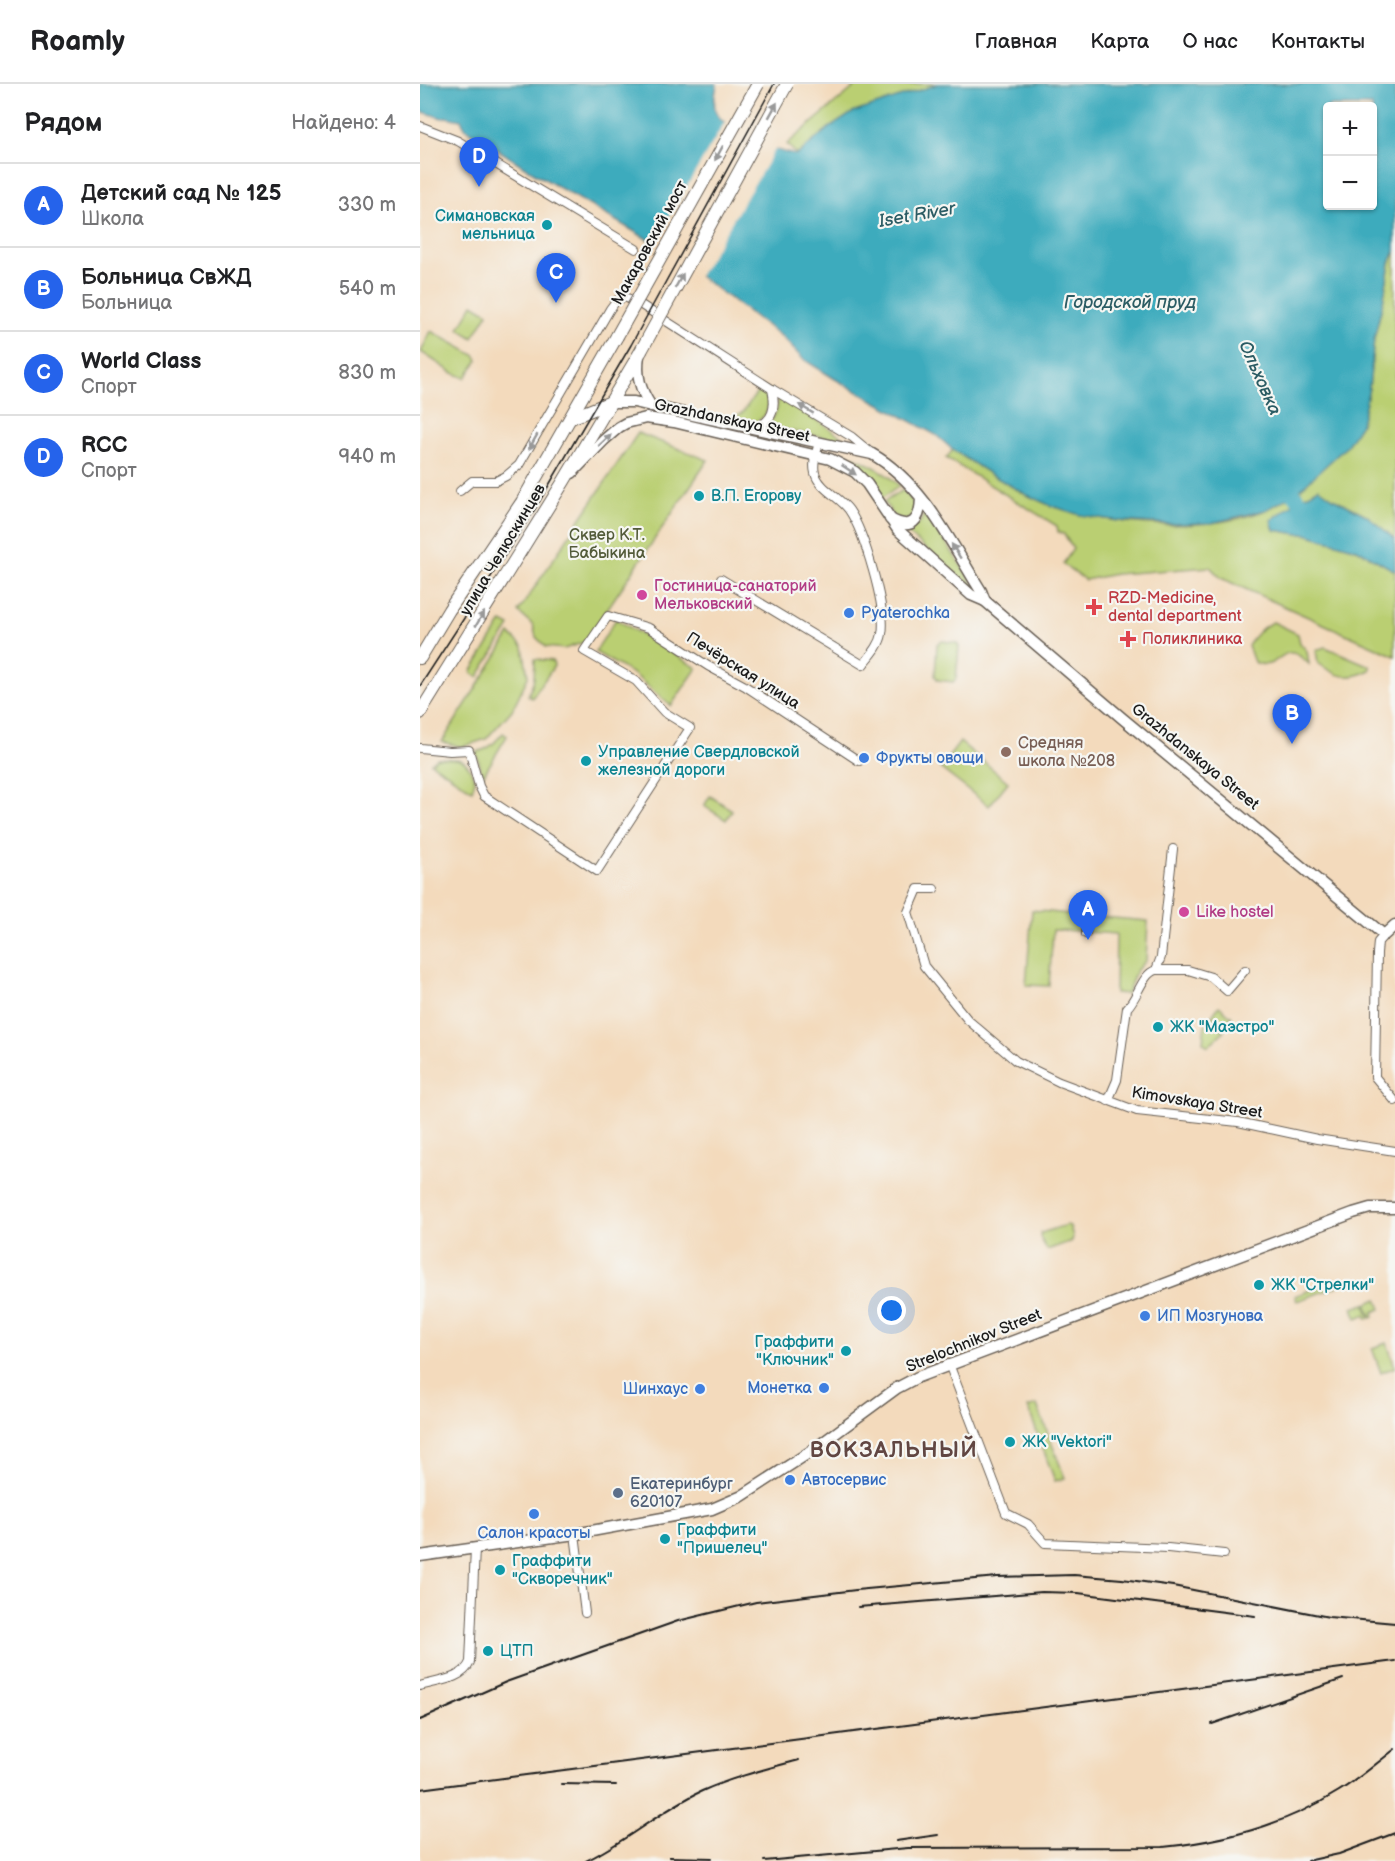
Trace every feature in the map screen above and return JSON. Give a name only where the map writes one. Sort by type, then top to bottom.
[{"type":"main road","name":"Макаровский мост","points":[[571,418],[758,84]]},
{"type":"main road","points":[[611,402],[787,84]]},
{"type":"main road","name":"Grazhdanskaya Street","points":[[571,418],[611,402]]},
{"type":"main road","name":"улица Челюскинцев","points":[[420,713],[611,402]]},
{"type":"main road","name":"улица Челюскинцев","points":[[422,651],[510,521],[571,418]]},
{"type":"street","points":[[420,126],[458,141],[636,249]]},
{"type":"street","points":[[460,491],[472,481],[496,481],[506,477],[519,465],[594,336],[616,301],[624,297],[635,301],[852,437],[872,454]]},
{"type":"street","points":[[640,352],[637,367],[640,386],[651,406]]},
{"type":"street","points":[[749,428],[759,426],[771,416],[774,402],[772,388]]},
{"type":"street","name":"Grazhdanskaya Street","points":[[611,402],[634,402],[872,454],[896,471],[921,499],[981,591],[985,602]]},
{"type":"street","name":"Grazhdanskaya Street","points":[[564,481],[620,427],[626,423],[646,418],[816,455],[845,466],[867,484],[890,519],[910,543],[970,595],[985,602],[1384,935]]},
{"type":"street","points":[[721,579],[863,665],[878,644],[882,634],[877,590],[868,554],[848,509],[820,482],[815,474],[819,442]]},
{"type":"street","points":[[890,519],[901,525],[914,522],[919,516],[921,499]]},
{"type":"street","name":"Печёрская улица","points":[[420,748],[469,750],[484,796],[597,871],[690,728],[664,712],[636,681],[584,651],[608,616],[649,628],[708,666],[745,686],[859,761]]},
{"type":"street","points":[[1156,970],[1161,957],[1173,849]]},
{"type":"street","name":"Kimovskaya Street","points":[[934,889],[918,890],[908,912],[924,966],[968,1020],[1016,1061],[1059,1082],[1137,1111],[1238,1122],[1317,1139],[1395,1151]]},
{"type":"street","points":[[1086,934],[1088,914]]},
{"type":"street","points":[[1395,925],[1378,942],[1375,1077],[1395,1101]]},
{"type":"street","points":[[1108,1101],[1117,1080],[1126,1008],[1135,1000],[1145,978],[1152,971],[1188,970],[1212,977],[1227,991],[1245,970]]},
{"type":"street","name":"Strelochnikov Street","points":[[420,1556],[575,1534],[712,1509],[742,1496],[810,1452],[897,1388],[950,1364],[1353,1213],[1370,1208],[1395,1208]]},
{"type":"street","points":[[950,1364],[1006,1514],[1028,1524],[1045,1543],[1168,1548],[1224,1554]]},
{"type":"street","points":[[575,1534],[585,1613]]},
{"type":"street","points":[[420,1686],[459,1675],[468,1668],[471,1657],[475,1548]]},
{"type":"green space","points":[[858,84],[938,84],[829,128],[797,155],[787,144]]},
{"type":"green space","points":[[1395,251],[1395,539],[1366,515],[1319,489],[1305,496],[1300,488],[1346,447],[1361,424],[1369,388],[1374,339],[1390,263]]},
{"type":"green space","points":[[473,304],[488,313],[473,338],[459,329]]},
{"type":"green space","points":[[431,331],[476,356],[478,360],[465,378],[453,373],[421,352]]},
{"type":"green space","points":[[761,387],[767,390],[769,400],[765,415],[757,421],[749,422],[731,419],[742,413]]},
{"type":"green space","points":[[778,394],[848,441],[766,427],[776,412]]},
{"type":"green space","name":"Сквер К.Т. Бабыкина","points":[[638,433],[708,460],[585,642],[564,649],[546,647],[536,637],[533,625],[518,612]]},
{"type":"green space","points":[[953,450],[998,479],[1052,506],[1113,520],[1145,524],[1210,523],[1240,518],[1266,510],[1290,496],[1293,505],[1272,520],[1274,530],[1306,534],[1357,549],[1395,571],[1395,656],[1221,578],[1210,567],[1116,574],[1085,580],[1063,564],[1073,549],[1064,534],[1058,532],[1057,526],[946,458]]},
{"type":"green space","points":[[848,455],[876,468],[900,486],[882,498],[862,472],[846,459]]},
{"type":"green space","points":[[903,490],[916,508],[915,516],[904,521],[894,516],[884,502]]},
{"type":"green space","points":[[925,511],[982,597],[903,529],[917,524]]},
{"type":"green space","points":[[616,619],[697,668],[671,706],[635,675],[595,652]]},
{"type":"green space","points":[[502,622],[510,626],[478,677],[471,672]]},
{"type":"green space","points":[[1273,622],[1298,634],[1300,643],[1307,651],[1309,664],[1292,653],[1270,664],[1263,665],[1254,662],[1248,646],[1259,632]]},
{"type":"green space","points":[[510,634],[523,647],[528,677],[512,710],[486,739],[462,747],[442,742]]},
{"type":"green space","points":[[942,641],[957,643],[959,647],[956,679],[953,682],[938,680],[935,676],[937,644]]},
{"type":"green space","points":[[1325,647],[1370,666],[1370,670],[1355,676],[1343,676],[1331,672],[1318,663],[1316,650]]},
{"type":"green space","points":[[535,659],[553,661],[554,666],[532,698],[528,696],[534,679]]},
{"type":"green space","points":[[503,733],[507,736],[483,776],[476,752],[488,747]]},
{"type":"green space","points":[[960,742],[1008,782],[989,806],[940,768]]},
{"type":"green space","points":[[437,758],[458,759],[466,763],[475,781],[472,790],[431,763]]},
{"type":"green space","points":[[710,796],[732,810],[726,820],[704,806]]},
{"type":"green space","points":[[1032,910],[1086,916],[1085,931],[1053,930],[1049,986],[1026,985]]},
{"type":"green space","points":[[1089,916],[1148,921],[1146,960],[1136,971],[1127,994],[1115,993],[1116,934],[1087,932]]},
{"type":"green space","points":[[1219,1006],[1232,1017],[1223,1028],[1212,1016]]},
{"type":"green space","points":[[1211,1017],[1224,1031],[1208,1046],[1203,1042],[1205,1025]]},
{"type":"green space","points":[[1066,1225],[1070,1226],[1072,1241],[1047,1250],[1040,1237],[1041,1233]]},
{"type":"green space","points":[[1336,1280],[1338,1286],[1297,1301],[1295,1296]]},
{"type":"green space","points":[[1377,1299],[1381,1309],[1373,1312],[1374,1317],[1372,1318],[1366,1304]]},
{"type":"green space","points":[[1365,1304],[1370,1318],[1367,1319],[1365,1315],[1357,1318],[1353,1308]]},
{"type":"green space","points":[[1387,1343],[1395,1367],[1381,1373],[1372,1348]]},
{"type":"green space","points":[[1037,1405],[1065,1478],[1055,1481],[1028,1408]]},
{"type":"water","name":"Городской пруд","points":[[420,84],[717,84],[714,105],[721,119],[752,140],[797,155],[829,128],[852,113],[938,84],[1395,84],[1395,251],[1390,263],[1374,339],[1369,388],[1361,424],[1346,447],[1295,494],[1266,510],[1212,523],[1170,524],[1119,521],[1080,515],[1049,505],[990,474],[953,450],[936,435],[803,359],[781,336],[654,243],[531,171],[466,129],[461,120],[442,118],[420,111]]},
{"type":"water","points":[[1319,488],[1366,515],[1395,539],[1395,571],[1357,549],[1306,534],[1274,530],[1271,520]]},
{"type":"pier","points":[[726,120],[776,148],[698,278],[652,245]]},
{"type":"waterway","name":"Ольховка","points":[[1283,479],[1304,507],[1316,512]]},
{"type":"tram line","points":[[420,686],[535,509],[631,345],[774,84]]},
{"type":"railway","points":[[420,1720],[506,1682],[678,1621],[756,1602],[856,1590],[997,1577],[1074,1575],[1173,1586],[1329,1617],[1395,1623]]},
{"type":"railway","points":[[858,1607],[1042,1592],[1078,1593],[1255,1616]]},
{"type":"railway","points":[[420,1789],[1395,1661]]},
{"type":"railway","points":[[1212,1724],[1343,1679]]},
{"type":"railway","points":[[764,1861],[908,1848],[1163,1847],[1232,1836],[1276,1822],[1319,1803],[1361,1776],[1395,1749]]},
{"type":"railway","points":[[586,1861],[672,1807],[702,1791],[738,1777],[799,1760]]},
{"type":"railway","points":[[561,1784],[616,1785]]},
{"type":"railway","points":[[1307,1861],[1339,1854],[1395,1833]]},
{"type":"railway","points":[[896,1841],[938,1835]]},
{"type":"railway","points":[[669,1857],[712,1858]]},
{"type":"place","name":"RCC","points":[[479,187]]},
{"type":"place","name":"Симановская мельница","points":[[547,225]]},
{"type":"place","name":"World Class","points":[[556,303]]},
{"type":"place","name":"В.П. Егорову","points":[[699,496]]},
{"type":"place","name":"Гостиница-санаторий Мельковский","points":[[642,595]]},
{"type":"place","name":"RZD-Medicine, dental department","points":[[1094,607]]},
{"type":"place","name":"Pyaterochka","points":[[849,613]]},
{"type":"place","name":"Поликлиника","points":[[1128,639]]},
{"type":"place","name":"Больница СвЖД","points":[[1292,744]]},
{"type":"place","name":"Средняя школа №208","points":[[1006,752]]},
{"type":"place","name":"Фрукты овощи","points":[[864,758]]},
{"type":"place","name":"Управление Свердловской железной дороги","points":[[586,761]]},
{"type":"place","name":"Like hostel","points":[[1184,912]]},
{"type":"place","name":"Детский сад № 125","points":[[1088,940]]},
{"type":"place","name":"ЖК \"Маэстро\"","points":[[1158,1027]]},
{"type":"place","name":"ЖК \"Стрелки\"","points":[[1259,1285]]},
{"type":"place","name":"ИП Мозгунова","points":[[1145,1316]]},
{"type":"place","name":"Граффити \"Ключник\"","points":[[846,1351]]},
{"type":"place","name":"Монетка","points":[[824,1388]]},
{"type":"place","name":"Шинхаус","points":[[700,1389]]},
{"type":"place","name":"ЖК \"Vektori\"","points":[[1010,1442]]},
{"type":"place","name":"Автосервис","points":[[790,1480]]},
{"type":"place","name":"Екатеринбург 620107","points":[[618,1493]]},
{"type":"place","name":"Салон красоты","points":[[534,1514]]},
{"type":"place","name":"Граффити \"Пришелец\"","points":[[665,1539]]},
{"type":"place","name":"Граффити \"Скворечник\"","points":[[500,1570]]},
{"type":"place","name":"ЦТП","points":[[488,1651]]},
{"type":"district","name":"ВОКЗАЛЬНЫЙ","points":[[894,1450]]},
{"type":"water label","name":"Iset River","points":[[917,215]]}]
